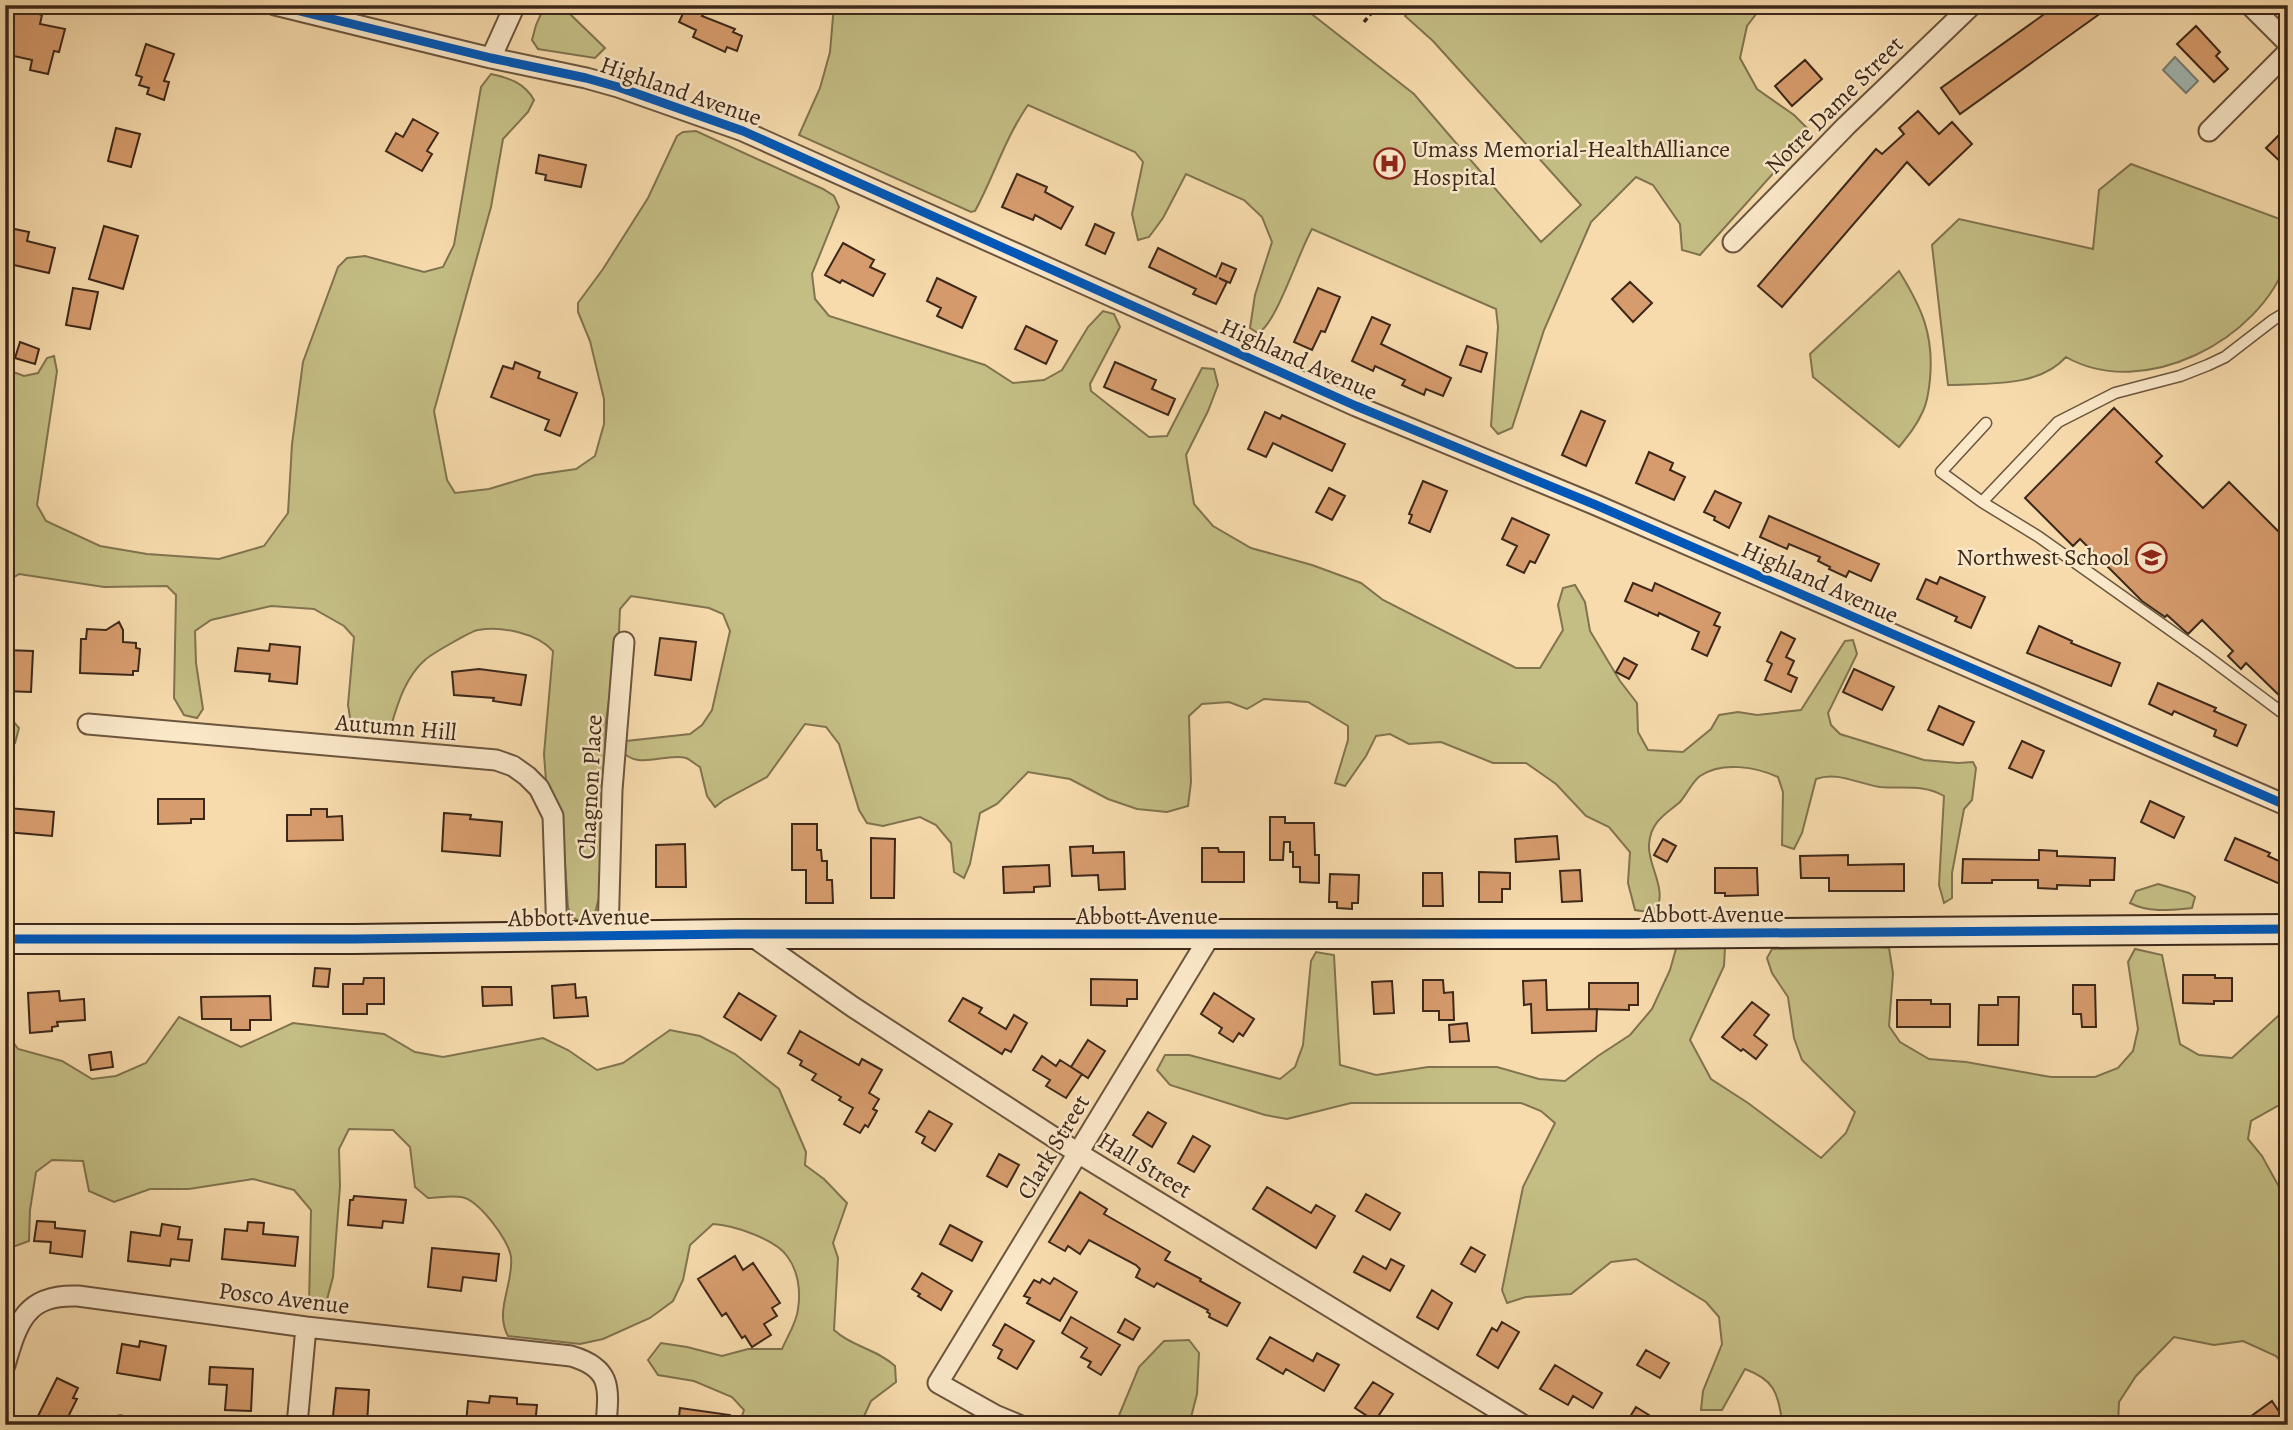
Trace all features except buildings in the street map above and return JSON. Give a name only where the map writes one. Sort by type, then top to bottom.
[{"type":"street","name":"Highland Avenue","points":[[275,5],[618,87],[743,131],[1356,406],[1596,505],[2288,806]]},
{"type":"street","points":[[491,58],[515,5]]},
{"type":"street","name":"Notre Dame Street","points":[[1733,242],[1846,126],[1972,5]]},
{"type":"street","points":[[2250,5],[2288,43]]},
{"type":"street","points":[[2209,131],[2288,52]]},
{"type":"street","name":"Chagnon Place","points":[[608,936],[612,790],[624,642]]},
{"type":"street","name":"Autumn Hill","points":[[88,724],[496,760],[513,766],[539,788],[553,816],[557,936]]},
{"type":"street","name":"Abbott Avenue","points":[[5,939],[749,934],[1210,936],[2288,929]]},
{"type":"street","name":"Hall Street","points":[[749,934],[853,1007],[1079,1153],[1523,1425]]},
{"type":"street","name":"Clark Street","points":[[1019,1425],[995,1415],[938,1383],[1210,936]]},
{"type":"street","name":"Posco Avenue","points":[[5,1365],[15,1332],[25,1313],[41,1300],[60,1295],[78,1296],[306,1327],[571,1356],[588,1361],[602,1373],[609,1388],[606,1425]]},
{"type":"street","points":[[298,1425],[306,1327]]},
{"type":"lane","points":[[1982,502],[2058,422],[2115,393],[2180,376],[2225,357],[2288,311]]},
{"type":"lane","points":[[1986,423],[1941,471],[1982,502],[2067,557],[2288,717]]},
{"type":"path","points":[[1364,22],[1378,5]]},
{"type":"shaded area","points":[[545,5],[571,5],[570,14],[605,48],[595,58],[538,49],[532,40]]},
{"type":"shaded area","points":[[834,5],[1300,5],[1414,94],[1541,242],[1581,205],[1433,41],[1405,16],[1414,5],[1763,5],[1747,26],[1740,58],[1757,89],[1794,115],[1810,131],[1806,141],[1786,159],[1700,255],[1682,250],[1680,224],[1653,185],[1636,177],[1591,222],[1544,330],[1512,428],[1498,434],[1491,426],[1498,327],[1496,309],[1312,229],[1280,302],[1265,327],[1258,333],[1250,328],[1255,295],[1272,242],[1262,217],[1244,200],[1186,174],[1163,218],[1149,237],[1138,240],[1132,214],[1143,162],[1135,152],[1028,105],[982,198],[975,211],[971,212],[799,135],[820,88],[830,52]]},
{"type":"shaded area","points":[[491,74],[516,82],[526,89],[534,100],[528,112],[503,139],[491,207],[434,411],[447,480],[455,493],[489,489],[535,475],[576,469],[595,456],[604,424],[604,399],[590,341],[578,312],[578,303],[648,198],[677,136],[683,132],[696,131],[834,196],[839,207],[812,274],[815,299],[829,316],[985,365],[1013,383],[1044,380],[1062,370],[1088,327],[1103,311],[1114,314],[1120,327],[1090,384],[1091,391],[1149,437],[1167,436],[1202,368],[1214,369],[1218,385],[1186,455],[1194,504],[1213,526],[1251,548],[1312,565],[1361,583],[1383,600],[1516,668],[1540,668],[1563,630],[1558,605],[1563,588],[1575,585],[1585,602],[1590,631],[1620,681],[1637,703],[1638,732],[1648,750],[1683,752],[1711,729],[1719,715],[1738,712],[1757,715],[1801,710],[1845,641],[1853,640],[1857,654],[1828,713],[1831,725],[1840,734],[1924,760],[1973,762],[1976,768],[1972,800],[1964,809],[1952,873],[1952,898],[1944,903],[1939,885],[1944,796],[1928,790],[1880,787],[1840,777],[1816,779],[1802,833],[1794,849],[1782,845],[1783,792],[1778,777],[1749,768],[1729,767],[1718,768],[1700,776],[1680,802],[1656,824],[1650,836],[1649,852],[1659,886],[1659,904],[1655,913],[1635,910],[1628,883],[1630,852],[1609,827],[1586,816],[1556,784],[1526,763],[1493,763],[1441,742],[1409,744],[1390,734],[1376,736],[1345,786],[1335,783],[1348,740],[1348,726],[1308,702],[1264,699],[1247,709],[1229,702],[1202,704],[1189,716],[1191,782],[1188,806],[1167,812],[1137,809],[1108,799],[1070,779],[1028,772],[997,804],[980,813],[970,864],[964,878],[954,872],[951,843],[936,825],[920,817],[883,826],[867,823],[859,810],[839,744],[826,727],[805,724],[767,777],[715,807],[707,796],[700,767],[688,759],[678,757],[643,760],[627,756],[620,749],[626,741],[690,734],[702,725],[712,710],[730,631],[723,614],[709,608],[631,596],[620,609],[606,721],[599,898],[594,917],[588,924],[575,919],[568,908],[563,834],[557,803],[546,781],[544,754],[553,651],[529,635],[498,629],[478,630],[443,648],[426,659],[413,673],[391,726],[368,732],[351,724],[348,705],[354,637],[344,626],[314,609],[271,606],[211,620],[195,631],[196,663],[203,709],[197,718],[184,715],[174,698],[176,595],[167,586],[104,587],[19,574],[5,583],[5,369],[24,376],[38,373],[47,358],[54,356],[57,371],[37,505],[46,521],[100,546],[147,554],[219,559],[264,546],[288,513],[292,444],[303,362],[338,267],[347,258],[365,256],[424,272],[443,267],[454,245],[481,87]]},
{"type":"shaded area","points":[[2131,164],[2288,222],[2287,260],[2273,289],[2252,315],[2226,337],[2196,355],[2163,367],[2129,372],[2097,369],[2066,357],[2054,367],[2027,379],[1948,385],[1932,245],[1959,219],[2093,249],[2099,190]]},
{"type":"shaded area","points":[[1899,271],[1925,322],[1931,363],[1925,407],[1899,447],[1813,377],[1810,354]]},
{"type":"shaded area","points":[[5,712],[19,728],[15,743],[5,744]]},
{"type":"shaded area","points":[[2158,884],[2195,897],[2192,908],[2152,910],[2130,903],[2136,891]]},
{"type":"shaded area","points":[[1677,945],[1725,948],[1724,966],[1690,1040],[1711,1079],[1821,1158],[1846,1133],[1855,1112],[1802,1060],[1794,1038],[1788,997],[1772,973],[1767,958],[1772,949],[1889,948],[1893,973],[1889,1026],[1900,1042],[1929,1059],[1966,1062],[2051,1077],[2095,1077],[2118,1068],[2133,1051],[2138,1029],[2128,962],[2135,949],[2162,955],[2180,1044],[2199,1055],[2232,1058],[2288,1007],[2288,1100],[2251,1121],[2248,1139],[2262,1156],[2288,1203],[2288,1369],[2276,1356],[2243,1341],[2214,1345],[2174,1337],[2136,1376],[2119,1402],[2118,1425],[1783,1425],[1777,1397],[1770,1384],[1745,1369],[1722,1410],[1701,1410],[1703,1391],[1722,1344],[1719,1317],[1706,1302],[1636,1259],[1611,1262],[1571,1294],[1526,1297],[1507,1303],[1502,1290],[1523,1187],[1555,1123],[1541,1111],[1521,1103],[1351,1103],[1287,1119],[1265,1115],[1170,1085],[1157,1070],[1165,1055],[1189,1055],[1280,1079],[1295,1067],[1303,1045],[1311,961],[1316,952],[1334,955],[1340,1065],[1376,1075],[1428,1067],[1497,1067],[1539,1079],[1565,1081],[1630,1035],[1652,1009],[1670,970]]},
{"type":"shaded area","points":[[179,1017],[241,1047],[293,1023],[384,1034],[415,1052],[443,1057],[543,1038],[568,1050],[597,1070],[623,1063],[670,1030],[700,1036],[735,1054],[779,1089],[806,1152],[805,1165],[824,1179],[847,1203],[833,1243],[838,1258],[834,1330],[888,1360],[895,1366],[896,1382],[871,1401],[860,1425],[739,1425],[744,1410],[732,1397],[694,1381],[658,1375],[648,1360],[661,1343],[722,1356],[748,1349],[782,1349],[794,1324],[799,1288],[794,1268],[787,1256],[764,1239],[742,1230],[713,1224],[690,1245],[683,1280],[673,1301],[650,1318],[603,1339],[580,1344],[508,1336],[503,1317],[511,1257],[505,1241],[492,1221],[468,1199],[453,1196],[428,1198],[415,1187],[410,1147],[393,1130],[349,1129],[339,1149],[340,1186],[333,1277],[326,1303],[309,1305],[311,1210],[294,1190],[253,1179],[189,1189],[150,1189],[114,1202],[89,1191],[83,1161],[52,1160],[36,1172],[30,1210],[29,1241],[10,1248],[5,1246],[5,1031],[18,1049],[62,1061],[92,1079],[116,1076],[146,1063]]},
{"type":"shaded area","points":[[1189,1340],[1199,1353],[1197,1394],[1189,1425],[1115,1425],[1139,1367],[1164,1341]]},
{"type":"shaded area","points":[[120,1415],[156,1425],[99,1425],[102,1420]]},
{"type":"water","points":[[2175,57],[2198,81],[2186,93],[2163,70]]},
{"type":"cycle path","points":[[275,5],[491,58],[586,78],[743,131],[1356,406],[1596,505],[2288,806]]},
{"type":"cycle path","points":[[5,939],[354,939],[735,934],[1630,934],[2288,929]]},
{"type":"place","name":"Umass Memorial-HealthAlliance Hospital","points":[[1389,163]]},
{"type":"place","name":"Northwest School","points":[[2152,557]]}]
